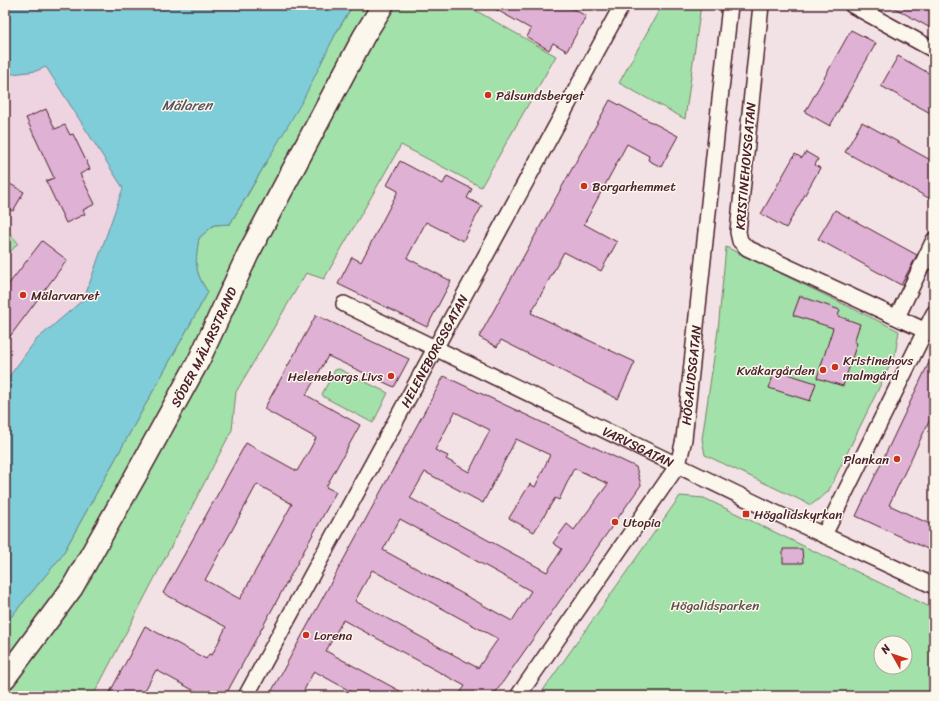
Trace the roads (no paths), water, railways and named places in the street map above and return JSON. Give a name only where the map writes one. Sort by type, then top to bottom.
[{"type":"street","name":"SÖDER MÄLARSTRAND","points":[[5,678],[72,588],[132,482],[199,360],[248,254],[364,36],[383,5]]},
{"type":"street","name":"HELENEBORGSGATAN","points":[[246,696],[622,5]]},
{"type":"street","name":"HÖGALIDSGATAN","points":[[518,696],[678,465],[684,439],[730,5]]},
{"type":"street","name":"KRISTINEHOVSGATAN","points":[[761,5],[738,232],[740,241],[748,248],[768,258],[926,330]]},
{"type":"street","points":[[852,5],[934,50]]},
{"type":"street","points":[[897,317],[934,240]]},
{"type":"street","name":"VARVSGATAN","points":[[344,304],[824,535],[934,586]]},
{"type":"street","points":[[824,535],[934,313]]},
{"type":"water","name":"Mälaren","points":[[5,5],[353,5],[337,31],[303,100],[230,224],[214,225],[199,238],[196,260],[198,272],[203,285],[208,292],[61,557],[5,624],[5,382],[36,340],[84,299],[123,188],[46,67],[36,71],[5,75]]},
{"type":"place","name":"Pålsundsberget","points":[[488,95]]},
{"type":"place","name":"Borgarhemmet","points":[[584,186]]},
{"type":"place","name":"Mälarvarvet","points":[[23,295]]},
{"type":"place","name":"Kristinehovs malmgård","points":[[835,367]]},
{"type":"place","name":"Kväkargården","points":[[823,370]]},
{"type":"place","name":"Heleneborgs Livs","points":[[391,376]]},
{"type":"place","name":"Plankan","points":[[897,459]]},
{"type":"place","name":"Högalidskyrkan","points":[[746,514]]},
{"type":"place","name":"Utopia","points":[[615,522]]},
{"type":"place","name":"Lorena","points":[[306,635]]},
{"type":"park label","name":"Högalidsparken","points":[[715,605]]}]
